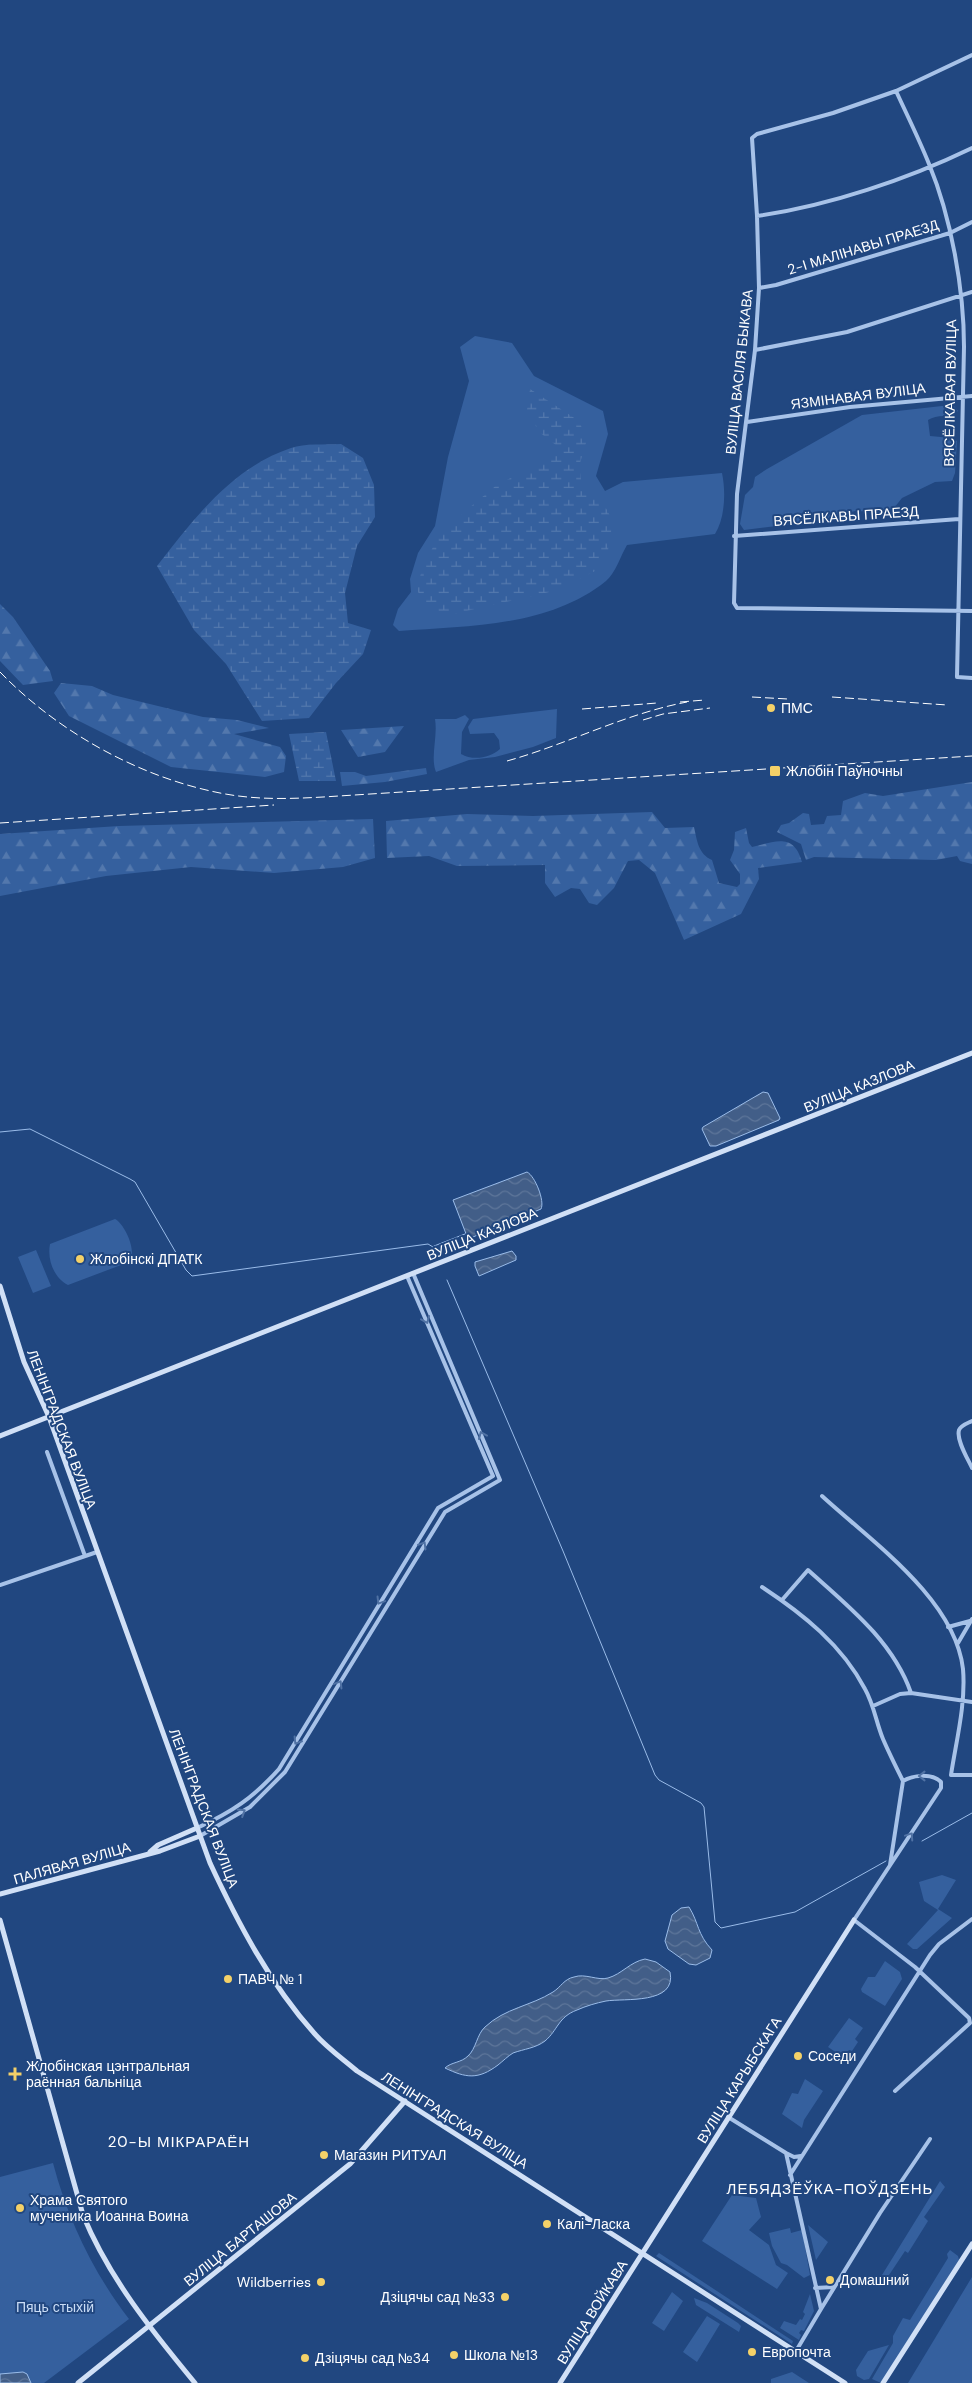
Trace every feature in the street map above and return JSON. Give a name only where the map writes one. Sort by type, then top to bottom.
[{"type":"main road","name":"ВУЛІЦА КАЗЛОВА","points":[[0,1436],[972,1052]]},
{"type":"main road","name":"ЛЕНІНГРАДСКАЯ ВУЛІЦА","points":[[0,1286],[24,1362],[49,1417],[200,1836],[221,1886],[240,1924],[292,2007],[316,2035],[357,2071],[845,2383]]},
{"type":"main road","name":"ПАЛЯВАЯ ВУЛІЦА","points":[[149,1852],[158,1845],[197,1828]]},
{"type":"main road","name":"ПАЛЯВАЯ ВУЛІЦА","points":[[0,1894],[149,1852],[160,1851],[200,1836]]},
{"type":"main road","points":[[0,1920],[76,2198],[104,2260],[150,2326],[195,2383]]},
{"type":"main road","name":"ВУЛІЦА КАРЫБСКАГА","points":[[643,2253],[854,1920]]},
{"type":"main road","name":"ВУЛІЦА БАРТАШОВА","points":[[78,2383],[350,2164],[404,2101]]},
{"type":"main road","points":[[883,2383],[972,2244]]},
{"type":"main road","name":"ВУЛІЦА ВОЙКАВА","points":[[560,2383],[643,2253]]},
{"type":"street","points":[[896,91],[972,55]]},
{"type":"street","name":"ВУЛІЦА ВАСІЛЯ БЫКАВА","points":[[896,91],[833,113],[757,134],[752,138],[758,216],[759,288],[755,350],[737,494],[734,536],[734,603],[737,608],[958,611]]},
{"type":"street","name":"ВЯСЁЛКАВАЯ ВУЛІЦА","points":[[896,91],[930,166],[950,232],[964,326],[957,677],[972,678]]},
{"type":"street","points":[[758,216],[792,211],[866,189],[930,166],[972,148]]},
{"type":"street","name":"2-І МАЛІНАВЫ ПРАЕЗД","points":[[759,288],[776,285],[950,232],[972,222]]},
{"type":"street","points":[[755,350],[847,332],[972,292]]},
{"type":"street","name":"ЯЗМІНАВАЯ ВУЛІЦА","points":[[747,422],[850,407],[972,396]]},
{"type":"street","name":"ВЯСЁЛКАВЫ ПРАЕЗД","points":[[734,536],[959,519]]},
{"type":"street","points":[[958,611],[972,611]]},
{"type":"street","points":[[200,1836],[250,1807],[285,1772],[445,1512],[500,1480],[413,1273]]},
{"type":"street","points":[[197,1828],[230,1812],[247,1801],[260,1790],[279,1768],[438,1508],[492,1478],[407,1276]]},
{"type":"street","points":[[972,1421],[962,1426],[959,1430],[959,1437],[972,1468]]},
{"type":"street","points":[[47,1452],[85,1556]]},
{"type":"street","points":[[822,1496],[921,1586],[958,1643],[963,1671],[962,1702],[951,1775],[942,1784],[854,1920],[919,1971],[969,2018],[970,2023],[895,2090]]},
{"type":"street","points":[[0,1585],[97,1552]]},
{"type":"street","points":[[782,1600],[808,1570],[862,1618],[906,1679],[911,1692]]},
{"type":"street","points":[[762,1588],[782,1600],[814,1624],[836,1649],[864,1687],[873,1706],[883,1738],[903,1780],[890,1865]]},
{"type":"street","points":[[948,1627],[972,1619]]},
{"type":"street","points":[[958,1643],[972,1619]]},
{"type":"street","points":[[873,1706],[900,1694],[911,1692],[962,1702],[972,1702]]},
{"type":"street","points":[[951,1775],[972,1775]]},
{"type":"street","points":[[903,1780],[913,1776],[931,1776],[938,1778],[942,1784]]},
{"type":"street","points":[[790,2175],[919,1971],[939,1944],[972,1919]]},
{"type":"street","points":[[728,2117],[794,2158],[796,2164]]},
{"type":"street","points":[[796,2351],[911,2164],[930,2139]]},
{"type":"street","points":[[786,2153],[821,2309]]},
{"type":"street","points":[[787,2163],[790,2157],[801,2156]]},
{"type":"street","points":[[787,2163],[790,2166],[796,2164]]},
{"type":"street","points":[[815,2288],[834,2287]]},
{"type":"green space","points":[[475,336],[512,343],[534,376],[603,411],[608,434],[596,476],[605,491],[623,482],[722,473],[724,505],[721,520],[715,534],[627,545],[615,569],[606,581],[584,596],[559,608],[534,616],[480,625],[399,631],[393,625],[398,609],[411,592],[410,579],[418,553],[435,526],[448,457],[469,381],[460,347]]},
{"type":"green space","points":[[530,389],[576,419],[588,436],[580,463],[581,482],[602,500],[613,522],[608,550],[595,571],[558,590],[449,615],[426,612],[417,589],[422,569],[437,539],[463,513],[498,484],[539,465],[557,446],[539,432],[527,410]]},
{"type":"green space","points":[[954,406],[958,411],[951,415],[928,420],[930,436],[952,438],[957,441],[955,473],[952,481],[935,482],[902,498],[894,508],[880,512],[855,511],[819,521],[744,530],[740,524],[745,495],[753,487],[755,477],[767,469],[862,415]]},
{"type":"green space","points":[[341,444],[363,458],[374,485],[375,517],[357,546],[345,593],[348,623],[371,630],[363,654],[336,683],[309,718],[262,721],[226,664],[194,630],[157,566],[215,497],[250,468],[297,446]]},
{"type":"green space","points":[[0,604],[13,617],[50,671],[53,681],[23,685],[0,661]]},
{"type":"green space","points":[[61,683],[92,686],[113,695],[203,717],[237,720],[269,728],[234,734],[280,747],[286,756],[284,772],[265,777],[171,767],[69,716],[54,693]]},
{"type":"green space","points":[[557,709],[556,738],[533,747],[495,757],[469,760],[436,772],[434,766],[435,719],[456,719],[465,715],[469,719],[462,732],[461,754],[476,758],[491,755],[500,749],[499,740],[494,733],[470,734],[468,727],[473,719]]},
{"type":"green space","points":[[404,726],[385,752],[358,757],[341,730]]},
{"type":"green space","points":[[326,732],[336,781],[299,781],[289,734]]},
{"type":"green space","points":[[426,768],[427,774],[385,782],[342,786],[340,772],[355,772],[366,776]]},
{"type":"green space","points":[[972,782],[972,864],[960,861],[957,856],[936,860],[814,857],[806,860],[801,844],[777,832],[781,825],[789,823],[803,813],[809,814],[811,825],[824,824],[827,816],[841,815],[843,801],[865,793],[883,796]]},
{"type":"green space","points":[[652,812],[665,828],[694,827],[697,842],[704,854],[712,860],[719,883],[737,887],[740,884],[740,874],[730,860],[734,850],[735,832],[746,828],[749,843],[752,847],[783,841],[794,847],[799,853],[802,862],[758,868],[759,879],[741,914],[684,940],[655,873],[639,860],[628,861],[614,888],[597,905],[589,903],[580,889],[571,888],[555,897],[545,883],[545,865],[457,866],[429,856],[387,858],[386,821],[467,814],[533,816]]},
{"type":"green space","points":[[373,819],[375,858],[343,867],[274,873],[191,867],[106,876],[0,896],[0,834],[119,826]]},
{"type":"green space","points":[[115,1219],[123,1227],[129,1239],[132,1252],[129,1262],[68,1285],[63,1282],[53,1268],[49,1250],[50,1244]]},
{"type":"green space","points":[[36,1250],[51,1286],[33,1293],[18,1257]]},
{"type":"green space","points":[[942,1875],[956,1880],[938,1909],[952,1918],[917,1949],[913,1949],[907,1944],[938,1910],[924,1901],[919,1882]]},
{"type":"green space","points":[[885,1961],[900,1972],[902,1979],[885,2006],[862,1992],[861,1989],[868,1977],[875,1977]]},
{"type":"green space","points":[[849,2018],[863,2028],[855,2039],[858,2042],[852,2051],[849,2050],[843,2057],[828,2047]]},
{"type":"green space","points":[[805,2079],[823,2091],[804,2120],[802,2128],[782,2114],[792,2093],[798,2094]]},
{"type":"green space","name":"Пяць стыхій","points":[[53,2163],[66,2205],[83,2245],[104,2283],[129,2319],[44,2383],[0,2383],[0,2177]]},
{"type":"green space","points":[[940,2181],[945,2187],[924,2217],[928,2221],[908,2253],[905,2251],[887,2278],[882,2275]]},
{"type":"green space","points":[[732,2195],[756,2198],[761,2217],[749,2230],[769,2245],[776,2265],[788,2273],[777,2289],[702,2241]]},
{"type":"green space","points":[[808,2225],[828,2242],[816,2260]]},
{"type":"green space","points":[[790,2228],[791,2233],[802,2230],[810,2275],[804,2278],[787,2265],[781,2263],[772,2246],[769,2233]]},
{"type":"green space","points":[[950,2250],[958,2256],[959,2260],[881,2383],[872,2379],[893,2343],[893,2336],[903,2318],[910,2320],[948,2258],[947,2254]]},
{"type":"green space","points":[[659,2253],[793,2341],[792,2344],[656,2256]]},
{"type":"green space","points":[[972,2277],[972,2383],[908,2383]]},
{"type":"green space","points":[[672,2292],[683,2301],[664,2331],[652,2323]]},
{"type":"green space","points":[[810,2294],[814,2311],[804,2331],[801,2330],[799,2333],[801,2335],[799,2340],[780,2328],[784,2321],[796,2325],[800,2319],[802,2320]]},
{"type":"green space","points":[[694,2298],[707,2303],[738,2323],[741,2326],[739,2332],[696,2305]]},
{"type":"green space","points":[[707,2316],[720,2324],[697,2362],[683,2352]]},
{"type":"green space","points":[[889,2345],[869,2379],[864,2380],[857,2376],[856,2370],[868,2351]]},
{"type":"green space","points":[[792,2372],[809,2383],[771,2383],[771,2379]]},
{"type":"water","points":[[763,1092],[768,1093],[780,1118],[779,1120],[716,1146],[710,1146],[702,1129],[703,1127]]},
{"type":"water","points":[[527,1172],[533,1178],[538,1189],[542,1200],[541,1209],[468,1239],[453,1200]]},
{"type":"water","points":[[512,1251],[516,1256],[516,1260],[479,1276],[475,1262]]},
{"type":"water","points":[[689,1907],[703,1939],[712,1950],[710,1958],[696,1965],[689,1964],[668,1949],[665,1941],[672,1915],[681,1908]]},
{"type":"water","points":[[645,1959],[656,1962],[670,1972],[670,1983],[658,1995],[647,1998],[606,2001],[577,2010],[566,2016],[545,2041],[534,2047],[513,2053],[491,2070],[484,2073],[472,2076],[459,2074],[445,2068],[468,2056],[473,2050],[482,2030],[501,2015],[545,1997],[571,1978],[583,1976],[600,1979],[608,1978]]},
{"type":"water","points":[[23,2372],[27,2374],[31,2383],[0,2383],[0,2374]]},
{"type":"waterway","points":[[0,1132],[30,1129],[135,1182],[186,1270],[192,1276],[428,1244],[433,1247],[437,1257]]},
{"type":"waterway","points":[[434,1246],[465,1234]]},
{"type":"waterway","points":[[447,1280],[563,1551],[655,1775],[659,1780],[701,1803],[704,1807],[715,1922],[721,1928],[795,1912],[886,1861]]},
{"type":"waterway","points":[[922,1841],[972,1813]]},
{"type":"railway","points":[[0,672],[47,714],[101,749],[130,764],[190,786],[246,797],[323,797],[972,756]]},
{"type":"railway","points":[[752,697],[788,699]]},
{"type":"railway","points":[[832,697],[947,705]]},
{"type":"railway","points":[[680,702],[705,700]]},
{"type":"railway","points":[[507,761],[618,721],[687,702]]},
{"type":"railway","points":[[582,709],[657,703]]},
{"type":"railway","points":[[643,720],[663,714],[710,708]]},
{"type":"railway","points":[[0,823],[274,805]]},
{"type":"place","name":"ПМС","points":[[771,708]]},
{"type":"place","name":"Жлобін Паўночны","points":[[775,771]]},
{"type":"place","name":"Жлобінскі ДПАТК","points":[[80,1259]]},
{"type":"place","name":"ПАВЧ № 1","points":[[228,1979]]},
{"type":"place","name":"Соседи","points":[[798,2056]]},
{"type":"place","name":"Жлобінская цэнтральная раённая бальніца","points":[[15,2074]]},
{"type":"place","name":"Магазин РИТУАЛ","points":[[324,2155]]},
{"type":"place","name":"Храма Святого мученика Иоанна Воина","points":[[20,2208]]},
{"type":"place","name":"Калі-Ласка","points":[[547,2224]]},
{"type":"place","name":"Домашний","points":[[830,2280]]},
{"type":"place","name":"Wildberries","points":[[321,2282]]},
{"type":"place","name":"Дзіцячы сад №33","points":[[505,2297]]},
{"type":"place","name":"Европочта","points":[[752,2352]]},
{"type":"place","name":"Школа №13","points":[[454,2355]]},
{"type":"place","name":"Дзіцячы сад №34","points":[[305,2358]]},
{"type":"district","name":"20-Ы МІКРАРАЁН","points":[[179,2142]]},
{"type":"district","name":"ЛЕБЯДЗЁЎКА-ПОЎДЗЕНЬ","points":[[830,2189]]}]
